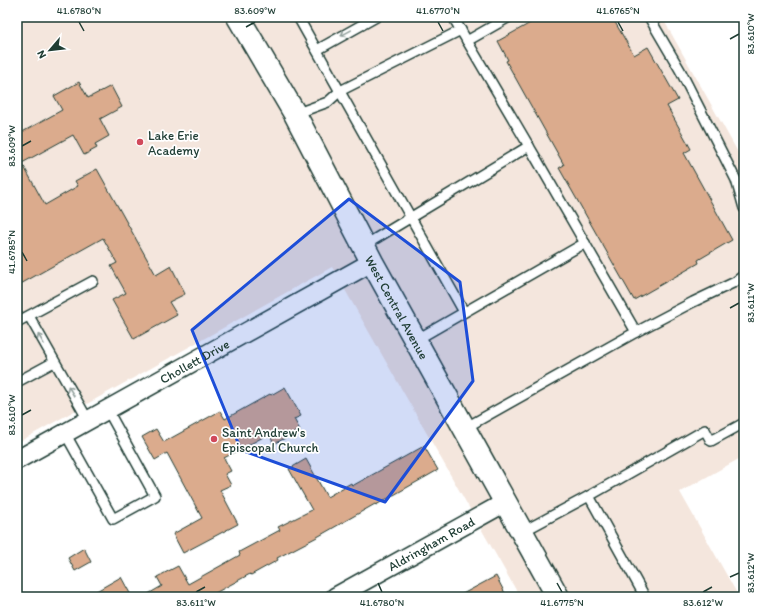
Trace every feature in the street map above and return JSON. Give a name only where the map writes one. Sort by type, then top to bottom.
[{"type":"main road","name":"West Central Avenue","points":[[238,17],[295,114],[368,254],[558,597]]},
{"type":"street","name":"Chollett Drive","points":[[17,460],[107,409],[368,254]]},
{"type":"street","name":"Aldringham Road","points":[[335,597],[506,502]]},
{"type":"lane","points":[[298,17],[464,312]]},
{"type":"lane","points":[[316,50],[376,17]]},
{"type":"lane","points":[[453,17],[636,332]]},
{"type":"lane","points":[[467,41],[508,17]]},
{"type":"lane","points":[[649,17],[680,70],[736,180],[744,208]]},
{"type":"lane","points":[[295,114],[328,102],[340,91],[461,30]]},
{"type":"lane","points":[[368,254],[411,217],[529,146]]},
{"type":"lane","points":[[416,340],[585,243]]},
{"type":"lane","points":[[465,428],[636,332],[735,282],[744,275]]},
{"type":"lane","points":[[17,322],[93,281]]},
{"type":"lane","points":[[29,316],[88,420]]},
{"type":"lane","points":[[17,382],[54,362]]},
{"type":"lane","points":[[65,433],[113,519],[155,496],[107,409]]},
{"type":"lane","points":[[522,532],[705,430],[711,441],[744,423]]},
{"type":"lane","points":[[589,496],[646,597]]},
{"type":"highlighted area","points":[[349,199],[460,282],[473,381],[385,502],[241,450],[192,330]]},
{"type":"shaded area","points":[[17,17],[662,17],[744,163],[744,456],[680,492],[739,597],[520,597],[332,267],[17,443]]},
{"type":"building","points":[[541,17],[612,17],[634,55],[648,47],[678,100],[667,106],[691,149],[684,153],[732,240],[698,260],[699,263],[634,300],[559,168],[564,165],[506,61],[508,60],[498,41]]},
{"type":"building","points":[[79,82],[88,98],[111,86],[122,107],[100,119],[109,136],[95,144],[97,148],[84,155],[73,135],[22,163],[45,205],[78,186],[75,181],[97,169],[156,275],[171,266],[185,294],[169,302],[177,315],[134,339],[112,300],[126,293],[111,266],[117,263],[103,238],[17,286],[17,135],[62,110],[54,96]]},
{"type":"building","name":"Saint Andrew's Episcopal Church","points":[[285,387],[301,416],[294,419],[300,430],[274,444],[269,434],[224,458],[231,471],[225,474],[231,485],[220,490],[238,524],[183,553],[173,534],[202,518],[167,453],[155,460],[142,437],[156,429],[164,442],[220,411],[225,419]]},
{"type":"building","points":[[424,446],[438,470],[277,558],[278,560],[251,575],[250,574],[208,597],[143,597],[162,586],[157,577],[178,566],[188,584],[240,555],[239,552],[280,530],[278,527],[312,510],[289,469],[306,459],[327,497],[351,483],[352,486]]},
{"type":"building","points":[[84,548],[91,562],[75,571],[68,558]]},
{"type":"building","points":[[496,576],[507,597],[457,597]]},
{"type":"building","points":[[121,577],[132,597],[86,597]]},
{"type":"place","name":"Lake Erie Academy","points":[[140,142]]},
{"type":"place","name":"Saint Andrew's Episcopal Church","points":[[214,439]]}]
